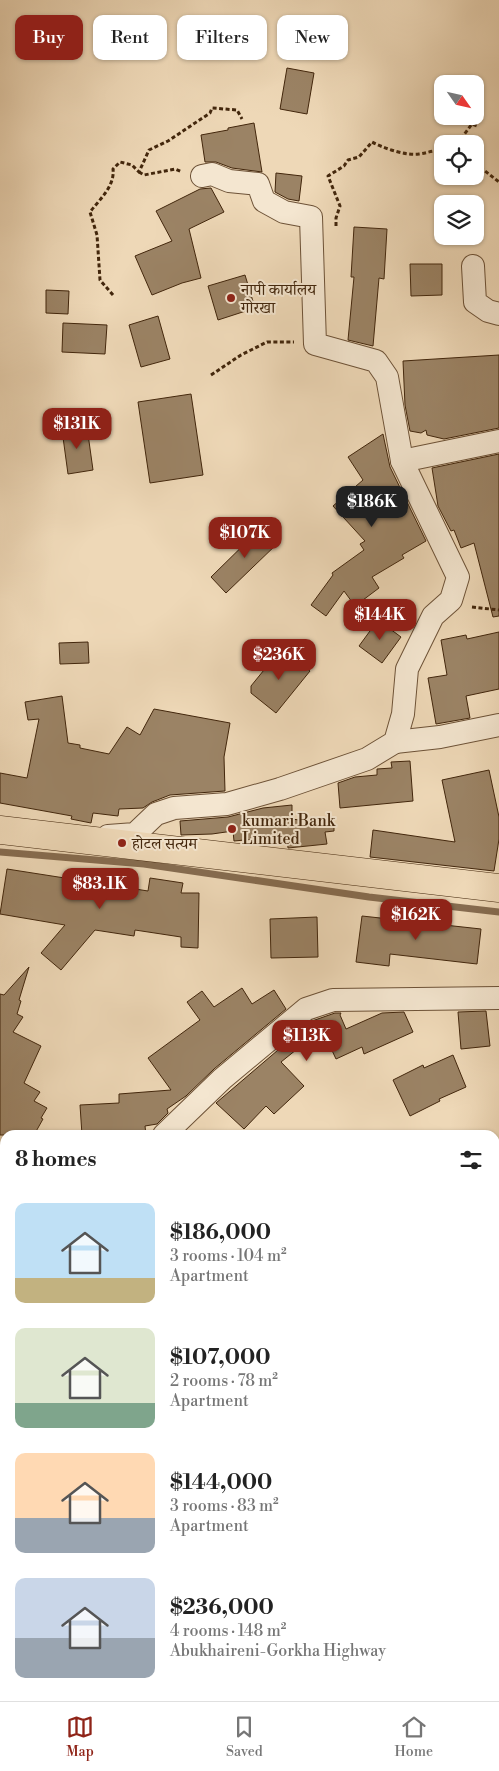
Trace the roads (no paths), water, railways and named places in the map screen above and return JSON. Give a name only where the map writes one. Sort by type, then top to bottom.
[{"type":"main road","points":[[0,830],[499,888]]},
{"type":"street","points":[[202,176],[212,174],[229,181],[258,184],[264,201],[284,212],[311,217],[314,344],[376,361],[387,377],[402,461],[458,577],[452,600],[433,616],[408,669],[403,714],[396,742]]},
{"type":"street","points":[[473,266],[476,302],[488,310],[499,314]]},
{"type":"street","points":[[402,461],[499,441]]},
{"type":"street","points":[[80,839],[135,834],[156,814],[174,808],[227,804],[280,789],[368,760],[396,742],[440,737],[499,725]]},
{"type":"street","points":[[169,1130],[222,1079],[306,1009],[333,1000],[499,998]]},
{"type":"waterway","points":[[0,852],[144,864],[369,897],[499,912]]},
{"type":"place","name":"नापी कार्यालय गोरखा","points":[[231,298]]},
{"type":"place","name":"kumari Bank Limited","points":[[232,829]]},
{"type":"place","name":"होटल सत्यम","points":[[122,843]]}]
